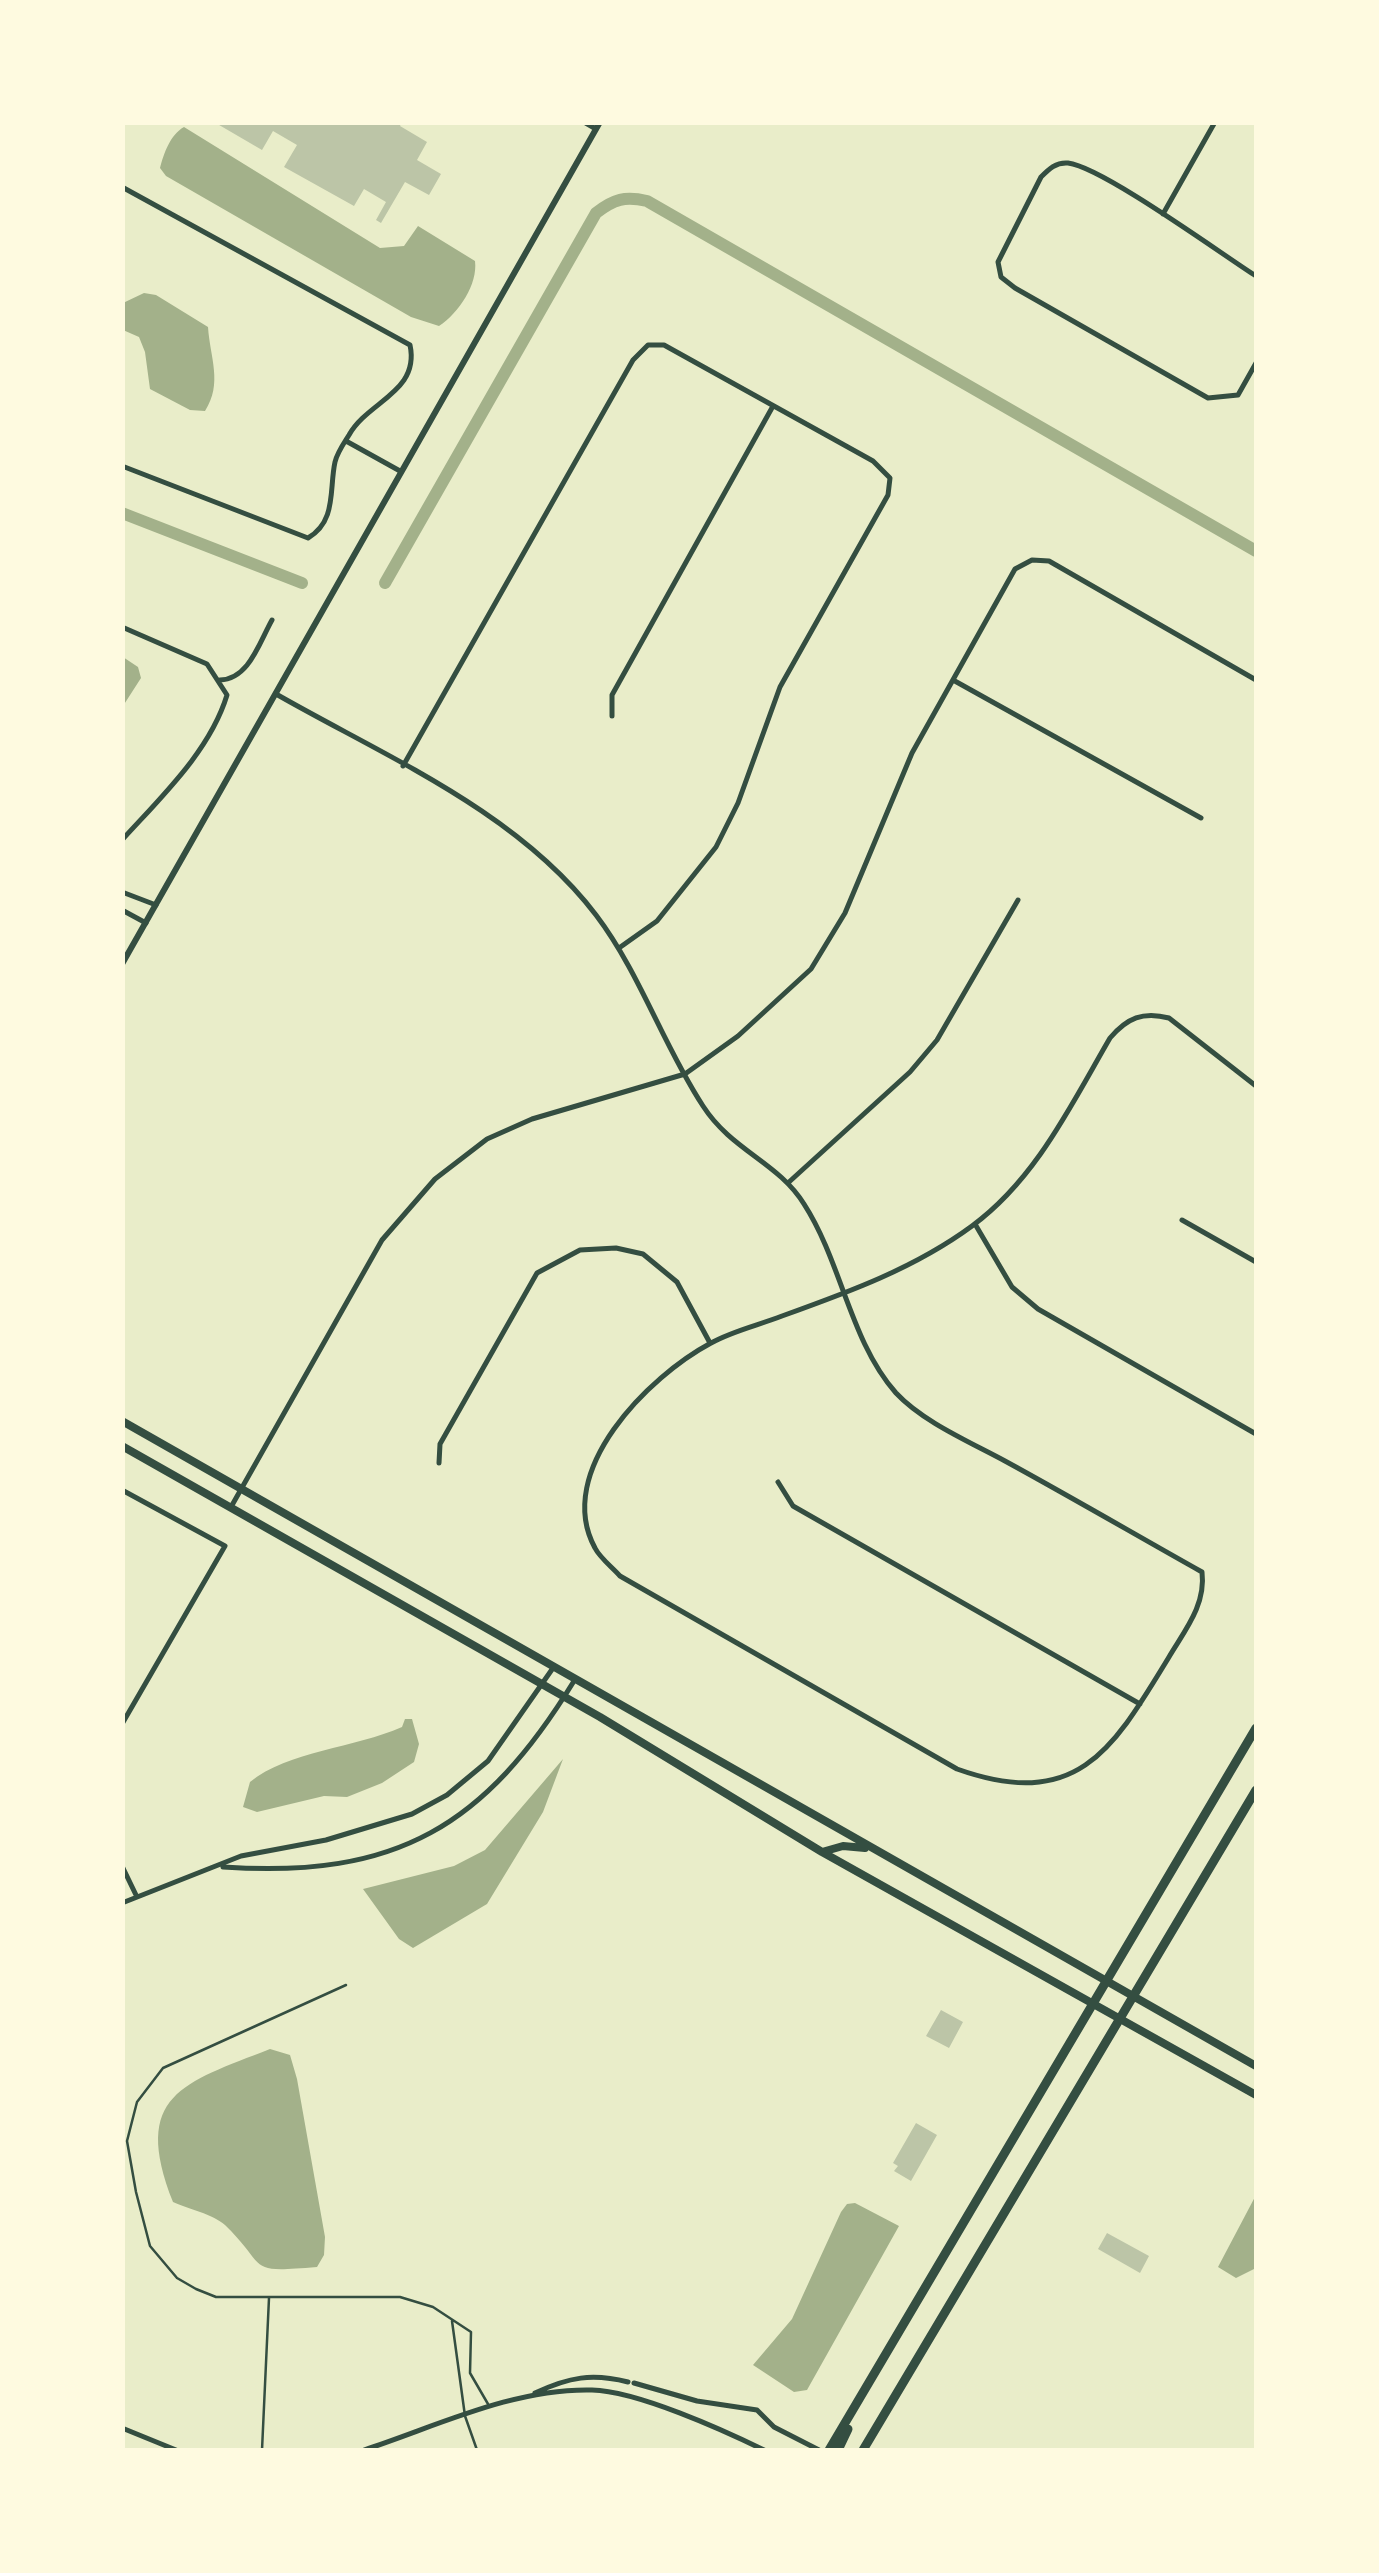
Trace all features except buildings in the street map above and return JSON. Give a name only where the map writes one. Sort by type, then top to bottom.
[{"type":"highway","points":[[829,2450],[1256,1728]]},
{"type":"highway","points":[[863,2450],[1256,1790]]},
{"type":"highway","points":[[838,2450],[854,2407]]},
{"type":"main road","points":[[122,1421],[1256,2066]]},
{"type":"main road","points":[[122,1446],[564,1696],[822,1852],[1256,2095]]},
{"type":"main road","points":[[710,1787],[722,1765]]},
{"type":"main road","points":[[822,1852],[843,1846],[870,1848]]},
{"type":"street","points":[[122,964],[598,126],[584,122]]},
{"type":"street","points":[[1164,214],[1215,122]]},
{"type":"street","points":[[1256,276],[1164,214],[1066,163],[1052,166],[1041,177],[998,262],[1001,277],[1208,398],[1238,396],[1256,362]]},
{"type":"street","points":[[122,187],[410,345],[413,361],[406,379],[359,417],[335,461],[335,498],[317,533],[308,538],[122,466]]},
{"type":"street","points":[[403,766],[640,352],[648,345],[664,345],[873,461],[890,478],[888,495],[780,688],[738,803],[716,846],[656,921],[619,948]]},
{"type":"street","points":[[612,716],[612,695],[773,406]]},
{"type":"street","points":[[346,441],[400,472]]},
{"type":"street","points":[[231,1508],[382,1240],[434,1179],[487,1139],[532,1119],[685,1074],[738,1036],[811,969],[846,912],[912,753],[1015,569],[1032,560],[1050,561],[1256,680]]},
{"type":"street","points":[[220,680],[232,680],[242,673],[272,620]]},
{"type":"street","points":[[122,628],[207,664],[226,695],[220,715],[178,776],[122,840]]},
{"type":"street","points":[[953,680],[1201,818]]},
{"type":"street","points":[[276,694],[494,818],[537,853],[596,914],[619,948],[685,1074],[726,1138],[789,1182],[821,1234],[847,1292],[866,1347],[899,1396],[956,1434],[1202,1572],[1200,1605],[1124,1732],[1098,1759],[1056,1778],[991,1781],[957,1769],[620,1576],[595,1548],[584,1508],[589,1474],[627,1412],[710,1343],[847,1292],[915,1263],[975,1224],[1036,1162],[1124,1021],[1155,1014],[1170,1018],[1256,1086]]},
{"type":"street","points":[[122,892],[156,905]]},
{"type":"street","points":[[789,1182],[910,1072],[937,1040],[1018,900]]},
{"type":"street","points":[[122,910],[146,923]]},
{"type":"street","points":[[1182,1220],[1256,1262]]},
{"type":"street","points":[[975,1224],[1012,1287],[1038,1309],[1256,1434]]},
{"type":"street","points":[[440,1464],[440,1444],[537,1273],[580,1250],[616,1248],[643,1254],[677,1282],[710,1343]]},
{"type":"street","points":[[778,1482],[793,1506],[1140,1704]]},
{"type":"street","points":[[122,1490],[226,1546],[122,1724]]},
{"type":"street","points":[[122,1902],[240,1856],[368,1830],[447,1795],[488,1762],[553,1668]]},
{"type":"street","points":[[220,1867],[298,1867],[348,1861],[419,1840],[477,1804],[504,1779],[528,1752],[574,1681]]},
{"type":"street","points":[[122,1866],[136,1896]]},
{"type":"street","points":[[532,2395],[563,2380],[596,2374],[757,2410],[774,2427],[819,2450]]},
{"type":"street","points":[[364,2450],[532,2395],[595,2390],[690,2416],[764,2450]]},
{"type":"street","points":[[122,2428],[176,2450]]},
{"type":"lane","points":[[346,1985],[163,2068],[138,2102],[127,2140],[150,2246],[178,2278],[216,2297],[400,2297],[422,2301],[471,2332],[470,2373],[490,2406]]},
{"type":"lane","points":[[262,2450],[268,2298]]},
{"type":"lane","points":[[452,2320],[465,2416],[477,2450]]},
{"type":"shaded area","points":[[184,127],[380,248],[404,246],[418,226],[475,261],[466,297],[439,326],[411,317],[166,176],[160,168],[163,156]]},
{"type":"shaded area","points":[[144,293],[156,295],[208,327],[214,380],[205,411],[190,410],[150,389],[139,337],[123,330],[123,303]]},
{"type":"shaded area","points":[[123,657],[138,667],[141,678],[123,706]]},
{"type":"shaded area","points":[[405,1719],[412,1719],[419,1744],[414,1762],[382,1783],[347,1797],[324,1796],[257,1812],[243,1807],[250,1782],[266,1772],[283,1763],[384,1734],[402,1727]]},
{"type":"shaded area","points":[[563,1759],[543,1812],[487,1904],[413,1948],[399,1939],[363,1889],[454,1866],[485,1850]]},
{"type":"shaded area","points":[[270,2049],[290,2055],[297,2079],[325,2237],[324,2255],[317,2267],[278,2269],[260,2265],[220,2221],[173,2202],[162,2166],[158,2138],[162,2116],[173,2098],[212,2072]]},
{"type":"shaded area","points":[[1256,2195],[1256,2268],[1236,2278],[1218,2267]]},
{"type":"shaded area","points":[[855,2203],[899,2226],[807,2390],[794,2392],[753,2365],[792,2319],[841,2212],[847,2204]]},
{"type":"waterway","points":[[385,583],[596,213],[626,199],[647,201],[1256,551]]},
{"type":"waterway","points":[[122,513],[302,583]]}]
